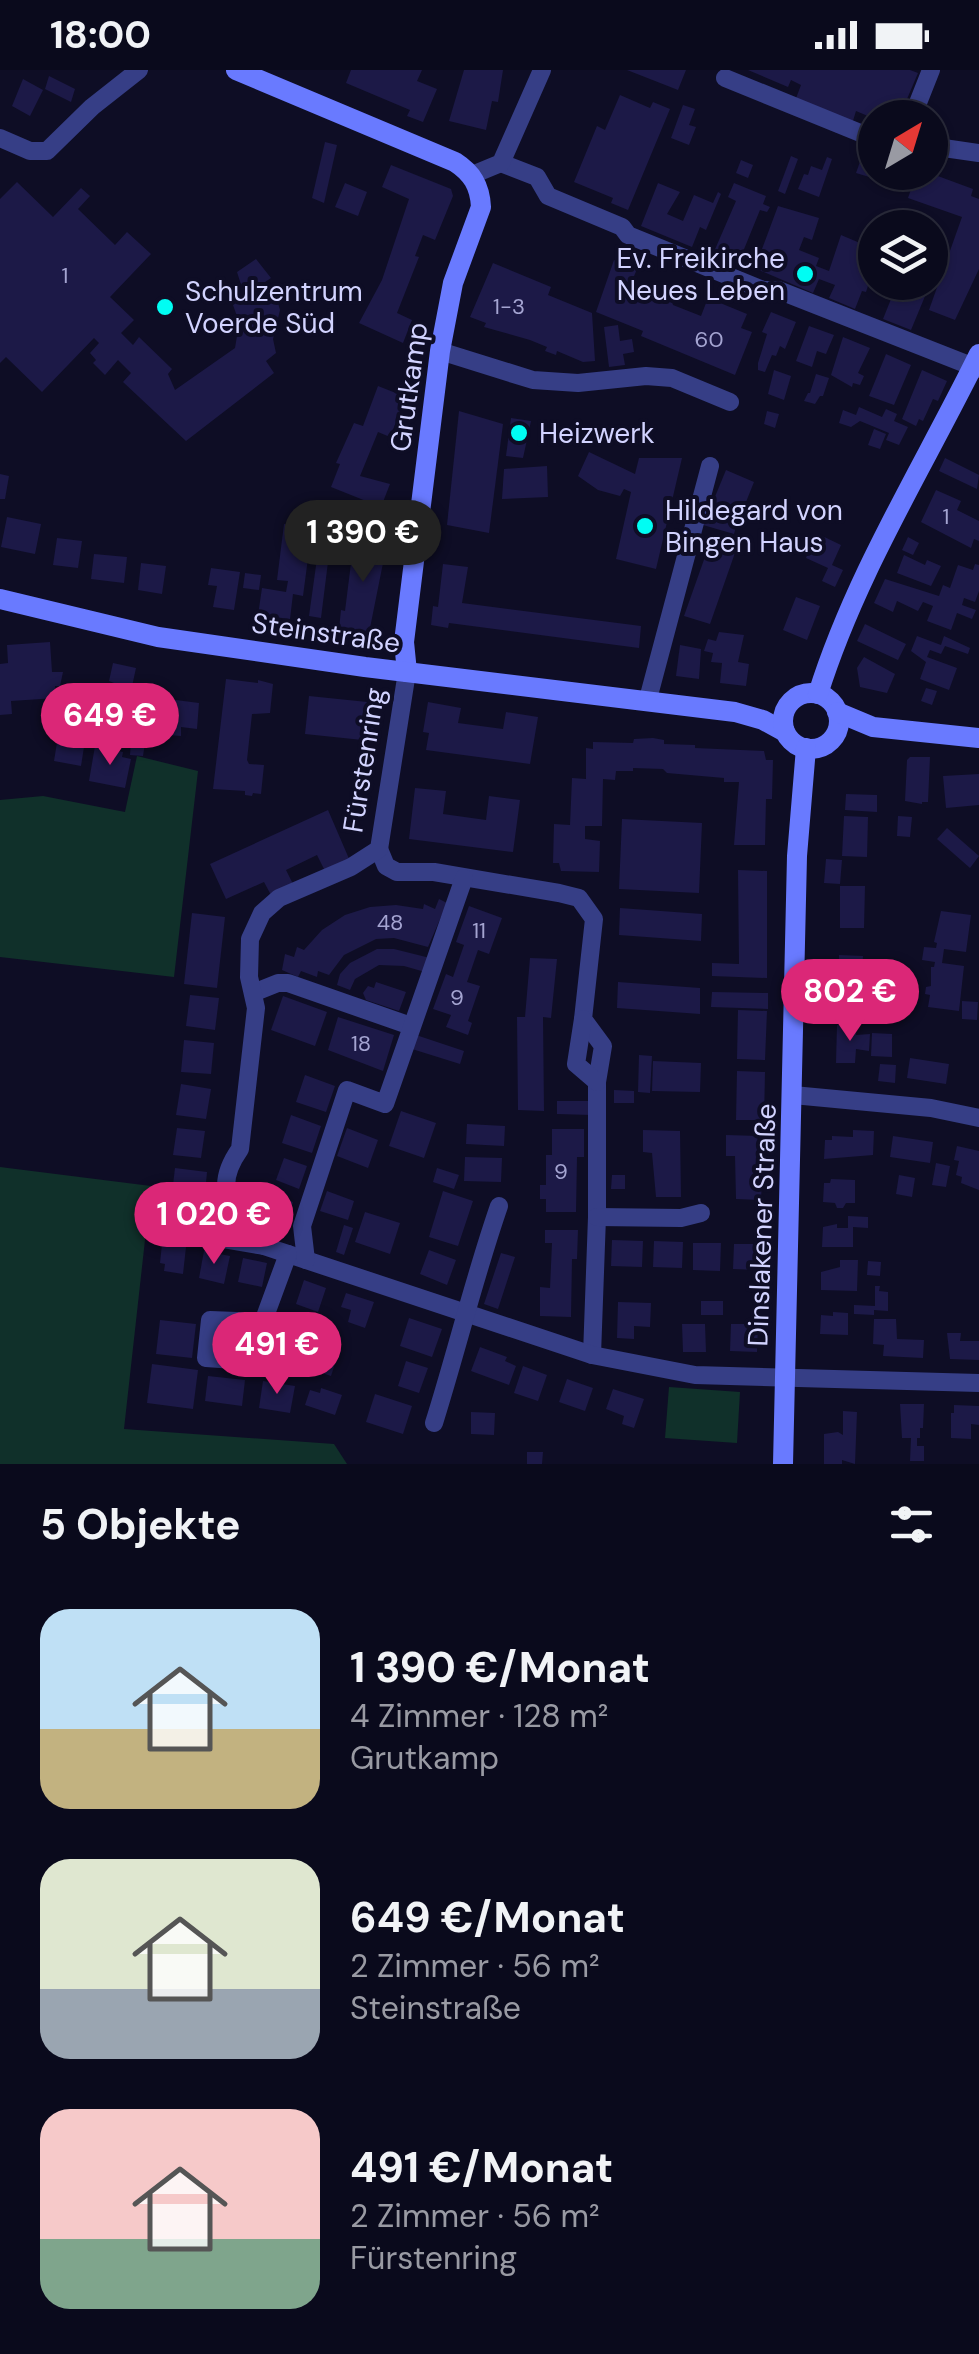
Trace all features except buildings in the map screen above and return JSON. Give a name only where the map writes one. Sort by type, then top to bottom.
[{"type":"street","points":[[92,107],[119,70]]},
{"type":"street","points":[[0,138],[30,151],[47,151],[92,107],[139,70]]},
{"type":"street","points":[[236,70],[455,162],[472,175],[501,163],[537,176],[548,196],[622,227],[628,236],[763,290],[778,290],[977,364],[866,569],[838,632],[818,694]]},
{"type":"street","points":[[501,163],[542,70]]},
{"type":"street","points":[[919,100],[931,70]]},
{"type":"street","points":[[725,78],[858,132]]},
{"type":"street","points":[[948,149],[979,153]]},
{"type":"street","name":"Grutkamp","points":[[407,672],[404,642],[440,351],[453,283],[481,207],[472,175]]},
{"type":"street","points":[[440,351],[533,380],[578,384],[646,376],[672,378],[730,402]]},
{"type":"street","points":[[648,699],[710,466]]},
{"type":"street","name":"Steinstraße","points":[[0,599],[158,637],[736,712],[785,732]]},
{"type":"street","name":"Fürstenring","points":[[264,1246],[228,1202],[226,1169],[240,1149],[256,1008],[249,976],[250,939],[262,913],[280,898],[351,867],[379,849],[407,672]]},
{"type":"street","points":[[830,740],[837,731],[833,704],[818,694],[800,694],[783,714],[790,740],[806,748],[824,745],[848,730],[873,727],[979,738]]},
{"type":"street","name":"Steinstraße","points":[[736,712],[787,706]]},
{"type":"street","points":[[837,712],[873,727]]},
{"type":"street","name":"Dinslakener Straße","points":[[783,1464],[798,856],[806,748]]},
{"type":"street","points":[[379,849],[386,866],[397,872],[434,872],[579,898],[594,919],[583,1019],[603,1046],[596,1082],[592,1355]]},
{"type":"street","points":[[262,1322],[297,1257],[302,1226],[347,1090],[385,1104],[464,878]]},
{"type":"street","points":[[253,994],[288,983],[411,1026]]},
{"type":"street","points":[[793,1095],[931,1108],[979,1118]]},
{"type":"street","points":[[434,1423],[468,1314],[471,1285],[499,1206]]},
{"type":"street","points":[[597,1217],[681,1218],[701,1212]]},
{"type":"street","points":[[146,1226],[264,1246],[592,1355],[696,1376],[979,1383]]},
{"type":"green space","points":[[137,756],[198,771],[174,977],[0,957],[0,800],[43,796],[125,812]]},
{"type":"green space","points":[[0,1167],[151,1186],[124,1429],[334,1444],[347,1464],[0,1464]]},
{"type":"green space","points":[[669,1387],[740,1392],[737,1443],[665,1438]]},
{"type":"place","name":"Ev. Freikirche Neues Leben","points":[[805,274]]},
{"type":"place","name":"Schulzentrum Voerde Süd","points":[[165,307]]},
{"type":"place","name":"Heizwerk","points":[[519,433]]},
{"type":"place","name":"Hildegard von Bingen Haus","points":[[645,526]]}]
